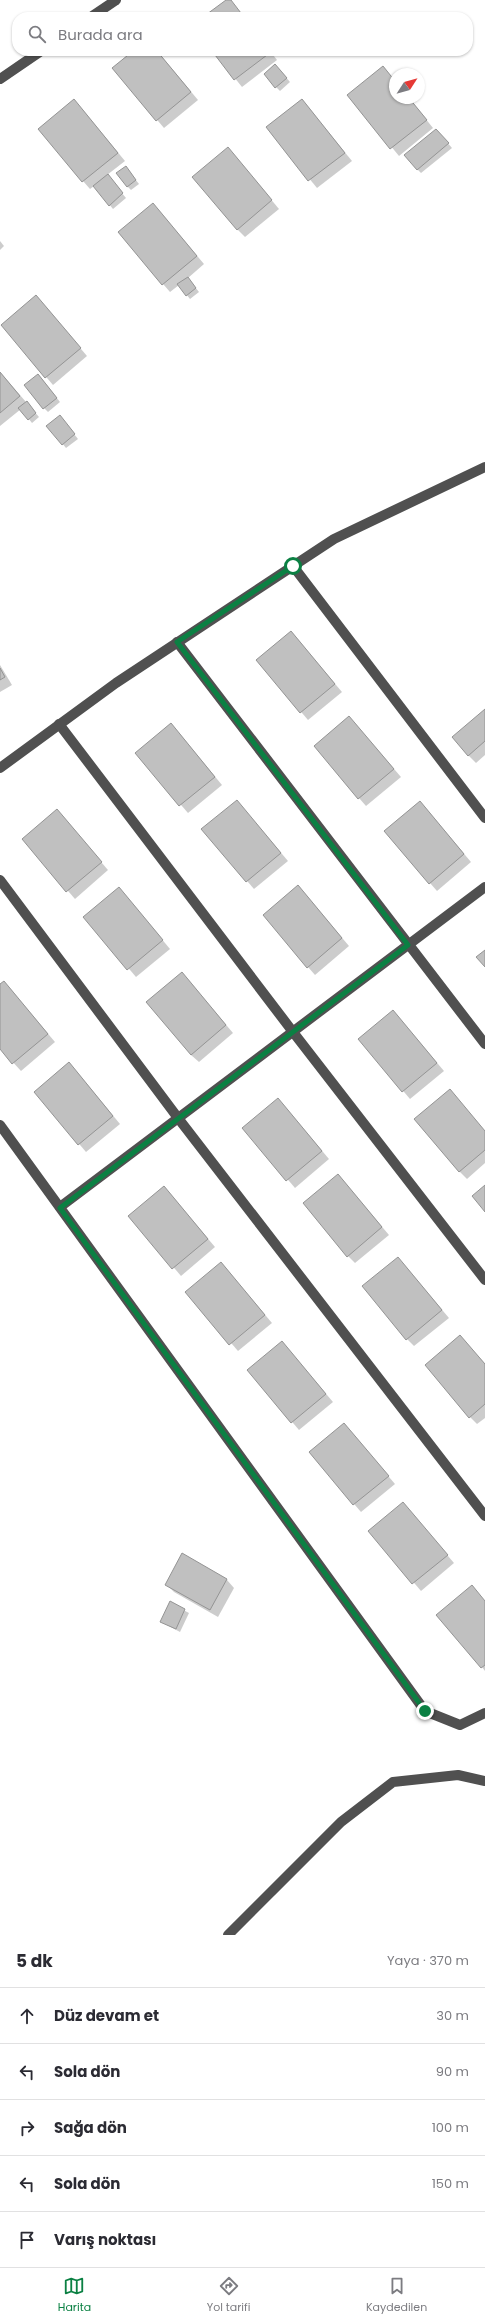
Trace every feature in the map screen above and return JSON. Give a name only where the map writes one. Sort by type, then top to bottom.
[{"type":"street","points":[[98,12],[116,0]]},
{"type":"street","points":[[0,79],[34,56]]},
{"type":"street","points":[[0,768],[116,683],[334,539],[485,467]]},
{"type":"street","points":[[293,566],[485,818]]},
{"type":"street","points":[[177,642],[485,1044]]},
{"type":"street","points":[[59,724],[293,1032],[485,1280]]},
{"type":"street","points":[[0,880],[178,1118],[485,1516]]},
{"type":"street","points":[[60,1208],[485,887]]},
{"type":"street","points":[[0,1125],[425,1711],[460,1724],[485,1713]]},
{"type":"street","points":[[228,1935],[341,1822],[393,1782],[458,1775],[485,1781]]},
{"type":"building","points":[[226,0],[231,0],[240,12],[210,12]]},
{"type":"building","points":[[127,56],[161,56],[191,92],[156,121],[112,68]]},
{"type":"building","points":[[216,56],[266,56],[234,80]]},
{"type":"building","points":[[275,64],[287,78],[275,88],[264,74]]},
{"type":"building","points":[[383,66],[389,74],[389,104],[414,104],[427,120],[390,149],[347,95]]},
{"type":"building","points":[[74,99],[118,153],[82,182],[38,129]]},
{"type":"building","points":[[302,99],[345,153],[308,181],[266,127]]},
{"type":"building","points":[[436,129],[449,143],[417,170],[404,155]]},
{"type":"building","points":[[228,147],[272,200],[237,230],[192,177]]},
{"type":"building","points":[[126,166],[136,180],[127,187],[116,173]]},
{"type":"building","points":[[108,174],[123,193],[109,206],[93,186]]},
{"type":"building","points":[[153,203],[197,256],[162,285],[118,232]]},
{"type":"building","points":[[188,277],[196,288],[186,296],[177,284]]},
{"type":"building","points":[[36,295],[81,348],[45,378],[1,325]]},
{"type":"building","points":[[0,372],[20,396],[0,413]]},
{"type":"building","points":[[38,374],[57,398],[43,409],[24,385]]},
{"type":"building","points":[[27,401],[36,413],[28,420],[18,408]]},
{"type":"building","points":[[60,415],[75,434],[62,445],[46,426]]},
{"type":"building","points":[[291,631],[335,684],[300,713],[256,660]]},
{"type":"building","points":[[0,668],[5,677],[0,680]]},
{"type":"building","points":[[485,709],[485,741],[468,756],[452,737]]},
{"type":"building","points":[[349,716],[394,769],[358,799],[314,746]]},
{"type":"building","points":[[171,723],[215,777],[179,806],[135,753]]},
{"type":"building","points":[[237,800],[281,853],[246,882],[201,829]]},
{"type":"building","points":[[420,801],[464,854],[429,884],[384,831]]},
{"type":"building","points":[[57,809],[102,862],[66,892],[22,839]]},
{"type":"building","points":[[298,885],[342,938],[307,968],[263,915]]},
{"type":"building","points":[[119,887],[163,940],[127,970],[83,917]]},
{"type":"building","points":[[485,950],[485,967],[476,957]]},
{"type":"building","points":[[182,972],[226,1025],[191,1055],[146,1002]]},
{"type":"building","points":[[4,981],[48,1034],[12,1064],[0,1049],[0,984]]},
{"type":"building","points":[[393,1010],[437,1063],[402,1092],[358,1039]]},
{"type":"building","points":[[69,1062],[113,1116],[78,1145],[34,1092]]},
{"type":"building","points":[[450,1089],[485,1131],[485,1150],[459,1172],[414,1119]]},
{"type":"building","points":[[278,1098],[322,1151],[286,1181],[242,1128]]},
{"type":"building","points":[[338,1174],[382,1227],[347,1257],[303,1203]]},
{"type":"building","points":[[485,1185],[485,1212],[472,1196]]},
{"type":"building","points":[[164,1186],[208,1239],[172,1269],[128,1216]]},
{"type":"building","points":[[398,1257],[442,1310],[406,1340],[362,1286]]},
{"type":"building","points":[[221,1262],[265,1315],[229,1345],[185,1292]]},
{"type":"building","points":[[460,1335],[485,1364],[485,1404],[469,1418],[425,1365]]},
{"type":"building","points":[[282,1341],[326,1394],[291,1423],[247,1370]]},
{"type":"building","points":[[344,1423],[389,1476],[353,1505],[309,1452]]},
{"type":"building","points":[[403,1502],[448,1555],[412,1584],[368,1531]]},
{"type":"building","points":[[182,1553],[227,1579],[210,1610],[165,1585]]},
{"type":"building","points":[[472,1585],[485,1601],[485,1665],[481,1668],[436,1615]]},
{"type":"building","points":[[170,1601],[185,1609],[176,1629],[160,1622]]},
{"type":"route","points":[[293,566],[177,642],[408,945],[60,1208],[425,1711]]}]
